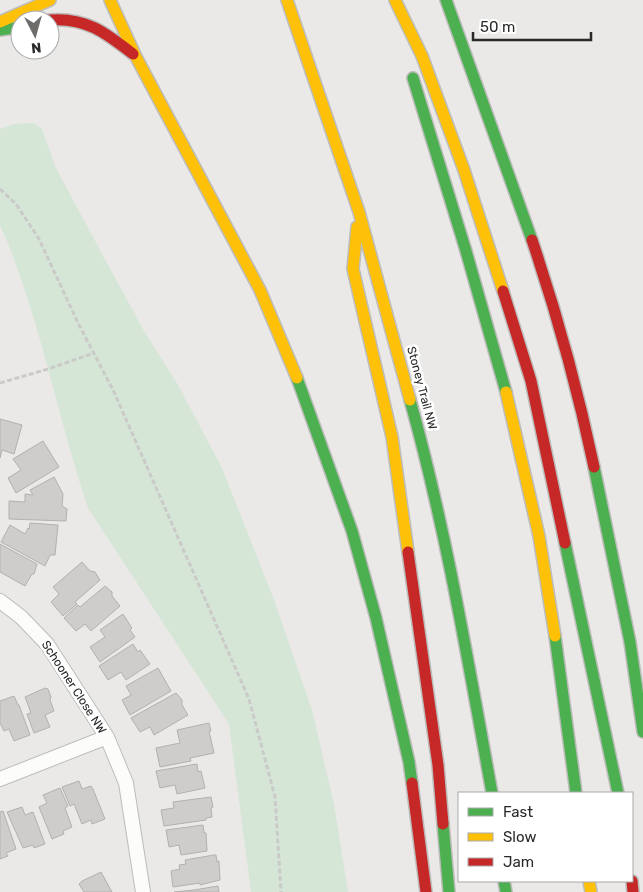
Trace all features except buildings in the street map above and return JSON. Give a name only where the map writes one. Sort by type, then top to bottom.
[{"type":"main road","points":[[0,22],[50,0]]},
{"type":"main road","points":[[110,0],[135,55],[260,290],[301,388],[352,532],[376,618],[409,762],[426,892]]},
{"type":"main road","name":"Stoney Trail NW","points":[[287,0],[359,212],[419,431],[460,615],[492,792]]},
{"type":"main road","points":[[387,0],[399,35]]},
{"type":"main road","points":[[395,0],[422,56],[464,170],[531,381],[618,792]]},
{"type":"main road","points":[[446,0],[513,185],[549,292],[586,431],[630,642],[643,732]]},
{"type":"main road","points":[[60,19],[87,22],[100,29],[135,55]]},
{"type":"main road","points":[[408,63],[447,182],[493,346],[518,444],[540,546],[559,662],[576,792]]},
{"type":"main road","points":[[359,212],[353,269],[392,437],[436,747],[449,892]]},
{"type":"street","name":"Schooner Close NW","points":[[0,601],[21,617],[47,644],[107,737],[0,779]]},
{"type":"street","points":[[107,737],[126,783],[143,892]]},
{"type":"path","points":[[0,189],[16,204],[39,239],[114,392],[249,699],[275,797],[281,892]]},
{"type":"path","points":[[0,383],[94,353]]},
{"type":"green space","points":[[34,123],[42,129],[55,166],[81,215],[144,331],[178,385],[222,468],[273,597],[312,710],[334,804],[348,892],[251,892],[229,724],[88,508],[26,294],[8,242],[0,226],[0,129],[14,124]]},
{"type":"traffic: fast","points":[[446,0],[532,240]]},
{"type":"traffic: fast","points":[[0,30],[10,28]]},
{"type":"traffic: fast","points":[[413,78],[466,251],[506,392]]},
{"type":"traffic: fast","points":[[297,378],[352,531],[376,618],[409,762],[412,783]]},
{"type":"traffic: fast","points":[[410,400],[435,497],[492,792]]},
{"type":"traffic: fast","points":[[594,467],[630,642],[643,732]]},
{"type":"traffic: fast","points":[[565,543],[618,792]]},
{"type":"traffic: fast","points":[[555,636],[576,792]]},
{"type":"traffic: fast","points":[[443,824],[449,892]]},
{"type":"traffic: fast","points":[[504,882],[506,892]]},
{"type":"traffic: slow","points":[[0,22],[50,0]]},
{"type":"traffic: slow","points":[[110,0],[135,55],[260,290],[297,378]]},
{"type":"traffic: slow","points":[[287,0],[359,212],[410,400]]},
{"type":"traffic: slow","points":[[395,0],[422,56],[464,170],[503,291]]},
{"type":"traffic: slow","points":[[357,227],[353,269],[392,437],[408,552]]},
{"type":"traffic: slow","points":[[506,392],[539,536],[555,636]]},
{"type":"traffic: slow","points":[[589,882],[591,892]]},
{"type":"traffic: jam","points":[[60,20],[74,21],[95,28],[114,39],[133,54]]},
{"type":"traffic: jam","points":[[532,240],[566,353],[594,467]]},
{"type":"traffic: jam","points":[[503,291],[531,381],[565,543]]},
{"type":"traffic: jam","points":[[408,552],[438,765],[443,824]]},
{"type":"traffic: jam","points":[[412,783],[426,892]]},
{"type":"traffic: jam","points":[[632,882],[633,892]]}]
